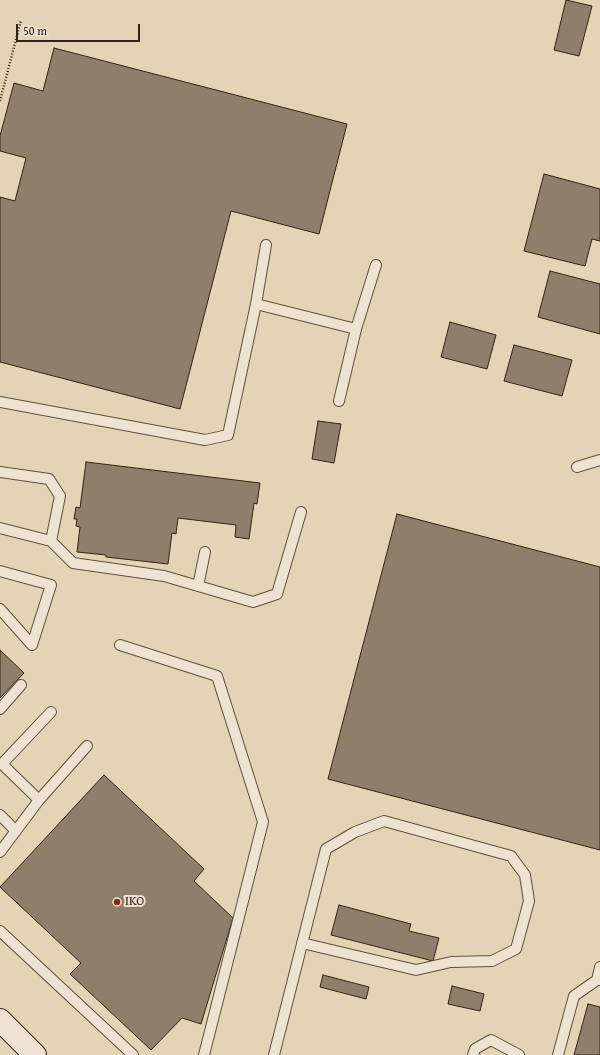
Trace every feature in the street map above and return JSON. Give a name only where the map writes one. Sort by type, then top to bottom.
[{"type":"street","points":[[0,1020],[35,1055]]},
{"type":"lane","points":[[0,402],[205,440],[228,435],[256,304],[266,245]]},
{"type":"lane","points":[[339,401],[356,329],[376,265]]},
{"type":"lane","points":[[256,304],[356,329]]},
{"type":"lane","points":[[577,466],[600,460]]},
{"type":"lane","points":[[0,472],[49,479],[60,496],[51,541]]},
{"type":"lane","points":[[0,528],[51,541],[73,563],[164,576],[253,602],[277,594],[301,512]]},
{"type":"lane","points":[[198,586],[205,552]]},
{"type":"lane","points":[[0,571],[51,585],[32,645],[0,609]]},
{"type":"lane","points":[[120,645],[217,676],[263,822],[204,1055]]},
{"type":"lane","points":[[0,709],[21,685]]},
{"type":"lane","points":[[40,800],[1,762],[51,712]]},
{"type":"lane","points":[[0,852],[40,800],[87,746]]},
{"type":"lane","points":[[0,815],[16,831]]},
{"type":"lane","points":[[274,1055],[302,942],[326,849],[355,832],[384,821],[511,856],[524,875],[529,901],[516,949],[492,961],[452,962],[416,970],[302,942]]},
{"type":"lane","points":[[0,930],[128,1053]]},
{"type":"lane","points":[[558,1055],[574,996],[599,980],[600,967]]},
{"type":"lane","points":[[473,1055],[475,1050],[491,1040],[519,1055]]},
{"type":"path","points":[[0,101],[20,20]]},
{"type":"building","points":[[566,0],[592,6],[579,56],[554,50]]},
{"type":"building","points":[[54,48],[347,124],[319,234],[231,211],[180,409],[0,362],[0,197],[15,201],[26,158],[0,151],[0,136],[14,83],[43,91]]},
{"type":"building","points":[[544,174],[600,189],[600,241],[592,239],[585,266],[524,251]]},
{"type":"building","points":[[550,271],[600,284],[600,334],[538,317]]},
{"type":"building","points":[[450,322],[496,335],[487,369],[441,357]]},
{"type":"building","points":[[514,345],[572,360],[562,396],[504,381]]},
{"type":"building","points":[[318,421],[341,424],[334,463],[312,459]]},
{"type":"building","points":[[86,462],[260,483],[257,504],[254,503],[249,539],[235,537],[236,525],[178,518],[176,534],[172,533],[168,564],[77,552],[80,527],[76,526],[77,519],[74,519],[76,507],[80,508]]},
{"type":"building","points":[[397,514],[600,567],[600,850],[328,779]]},
{"type":"building","points":[[0,650],[24,673],[0,698]]},
{"type":"building","name":"IKO","points":[[104,775],[204,869],[194,881],[233,918],[201,1024],[182,1018],[151,1050],[70,974],[81,963],[0,887]]},
{"type":"building","points":[[339,905],[411,924],[409,931],[439,938],[433,961],[331,935]]},
{"type":"building","points":[[323,975],[369,987],[366,999],[320,987]]},
{"type":"building","points":[[452,986],[484,994],[480,1011],[448,1004]]},
{"type":"building","points":[[588,1004],[600,1007],[600,1055],[574,1055]]},
{"type":"place","name":"IKO","points":[[117,902]]}]
